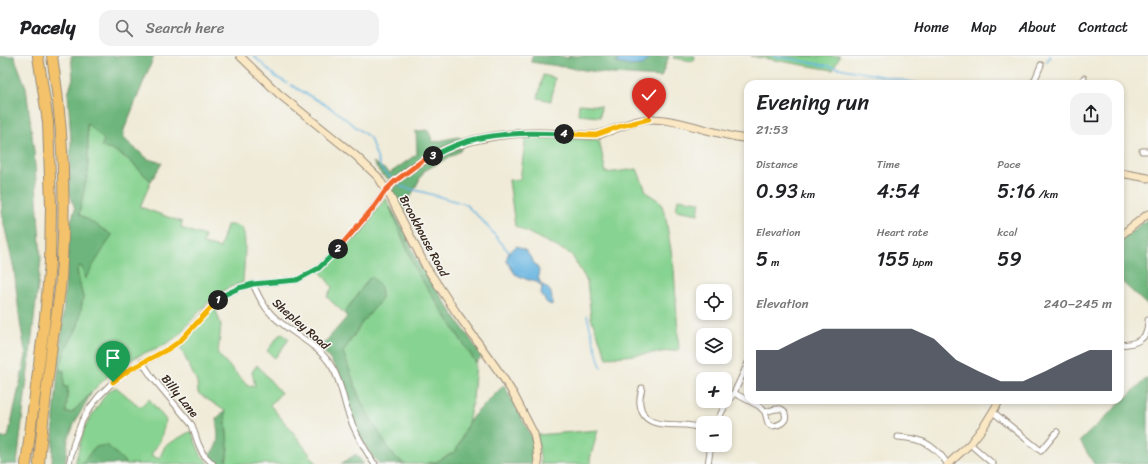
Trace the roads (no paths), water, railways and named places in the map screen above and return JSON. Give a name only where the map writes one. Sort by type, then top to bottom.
[{"type":"highway","points":[[26,464],[45,318],[50,262],[51,205],[49,128],[38,56]]},
{"type":"highway","points":[[39,464],[44,407],[61,278],[63,224],[62,153],[52,56]]},
{"type":"street","name":"Brookhouse Road","points":[[240,56],[279,94],[356,156],[378,177],[391,198],[426,267],[514,395],[534,434],[538,464]]},
{"type":"street","points":[[1035,80],[1041,65]]},
{"type":"street","points":[[69,464],[74,442],[82,421],[99,396],[113,382],[129,370],[170,348],[181,340],[212,306],[226,294],[253,284],[297,280],[319,268],[355,231],[386,190],[394,182],[422,161],[448,148],[476,139],[504,135],[539,133],[596,135],[621,126],[649,119],[679,122],[727,136],[744,138]]},
{"type":"street","points":[[1124,174],[1148,178]]},
{"type":"street","points":[[378,177],[394,182]]},
{"type":"street","points":[[1124,233],[1148,214]]},
{"type":"street","name":"Shepley Road","points":[[253,284],[264,305],[272,315],[292,332],[320,352],[332,367],[342,390],[356,435],[373,462],[376,464]]},
{"type":"street","points":[[1124,344],[1130,344],[1138,341],[1145,336],[1148,320]]},
{"type":"street","name":"Billy Lane","points":[[142,362],[152,377],[192,425],[203,454],[213,464]]},
{"type":"street","points":[[720,416],[734,393],[744,372]]},
{"type":"street","points":[[642,388],[640,404],[650,421],[661,424],[686,425],[696,427]]},
{"type":"street","points":[[734,393],[744,398]]},
{"type":"street","points":[[755,404],[765,412]]},
{"type":"street","points":[[898,437],[918,440],[925,443],[936,450],[948,464],[970,444],[998,404]]},
{"type":"street","points":[[993,412],[1041,452],[1057,432]]},
{"type":"street","points":[[970,444],[993,464]]},
{"type":"street","points":[[708,464],[710,452]]},
{"type":"water","points":[[621,56],[652,56],[643,65],[630,66],[616,63]]},
{"type":"water","points":[[517,246],[526,251],[539,270],[538,277],[541,284],[551,292],[552,305],[547,303],[541,294],[542,286],[534,280],[528,280],[515,274],[506,260],[509,252]]},
{"type":"waterway","points":[[254,56],[276,77],[287,83]]},
{"type":"waterway","points":[[773,56],[901,80]]},
{"type":"waterway","points":[[1047,61],[1050,56]]},
{"type":"waterway","points":[[291,85],[334,110],[370,138],[381,169],[393,179]]},
{"type":"waterway","points":[[398,184],[402,187],[465,204],[482,220],[509,252]]},
{"type":"waterway","points":[[587,316],[601,367]]}]
